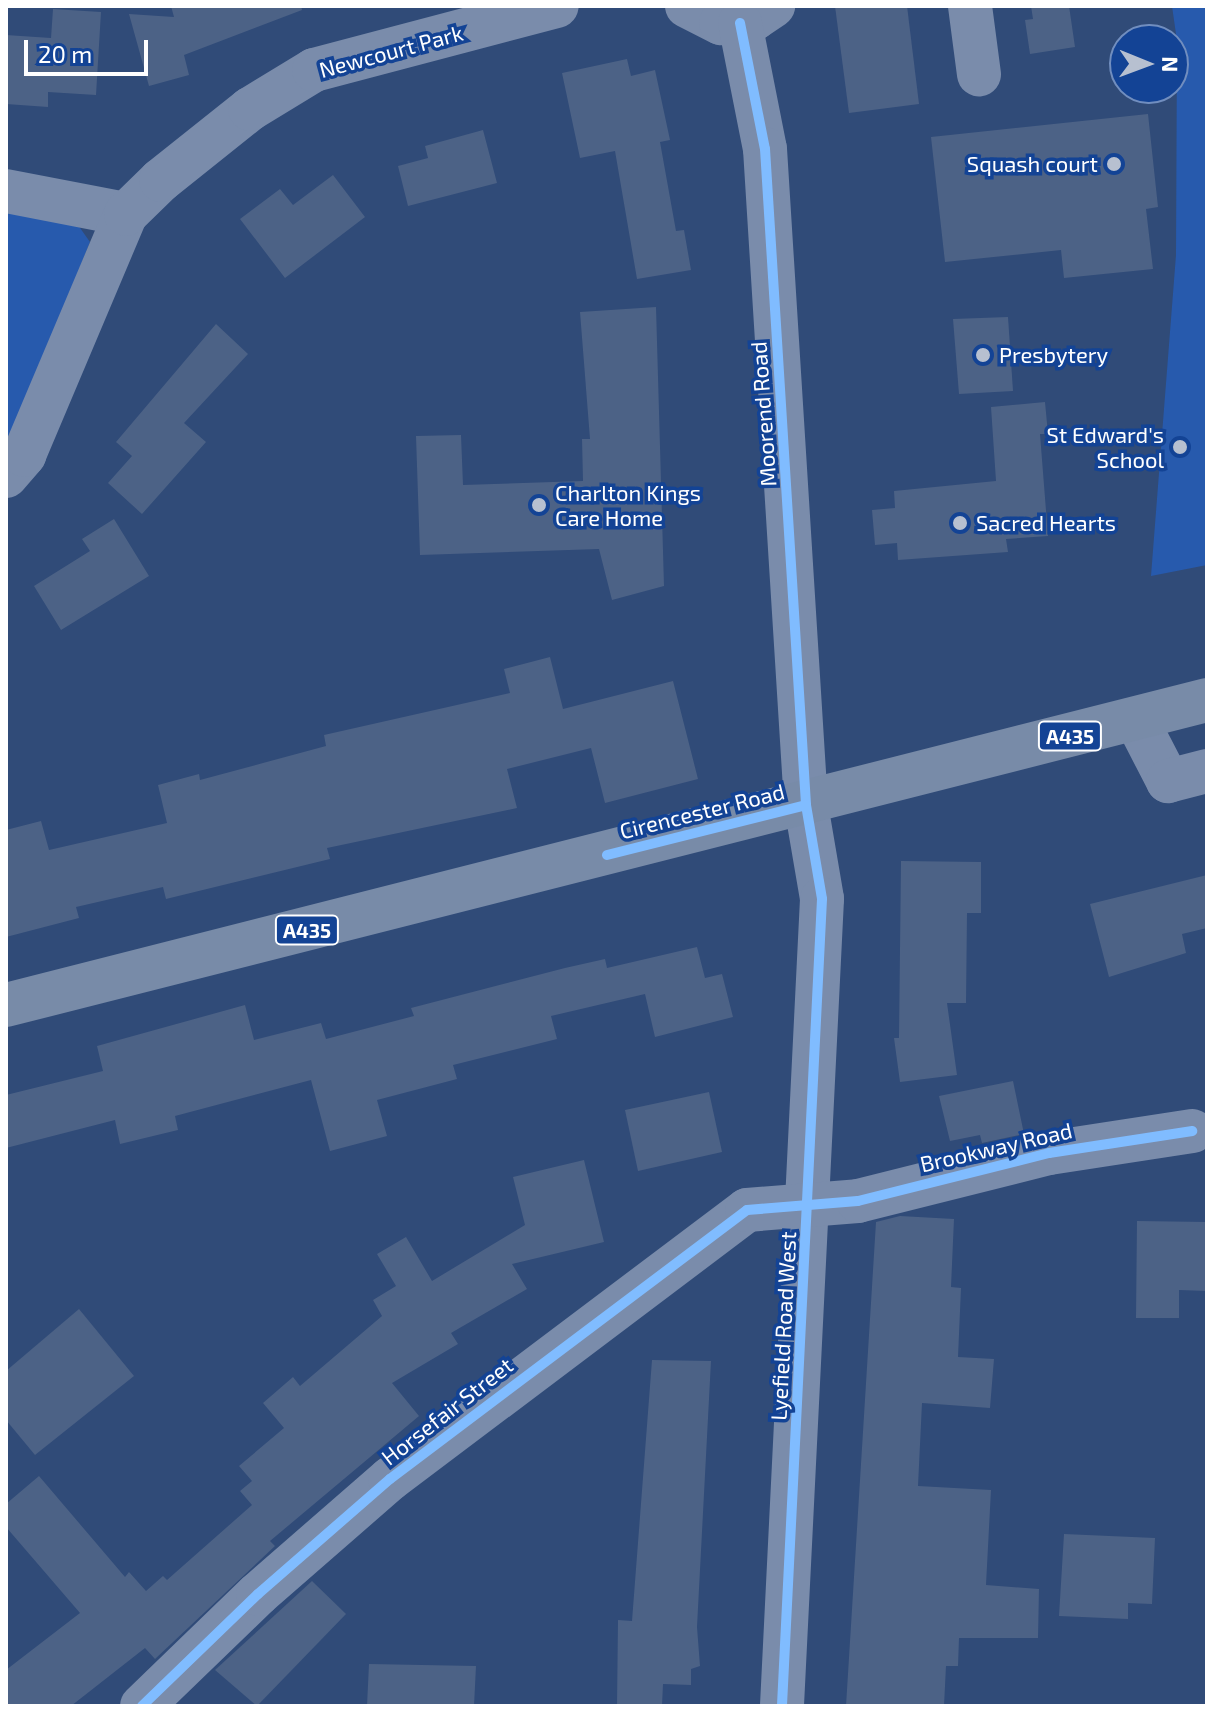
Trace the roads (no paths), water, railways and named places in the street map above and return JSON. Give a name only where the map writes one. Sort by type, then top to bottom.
[{"type":"main road","name":"Cirencester Road","points":[[6,1005],[806,805],[1207,700]]},
{"type":"street","name":"Newcourt Park","points":[[6,476],[24,455],[126,214],[250,109],[314,70],[557,6]]},
{"type":"street","points":[[687,6],[712,21],[756,14]]},
{"type":"street","points":[[970,6],[979,74]]},
{"type":"street","name":"Moorend Road","points":[[756,14],[806,805]]},
{"type":"street","points":[[6,191],[79,201],[126,214]]},
{"type":"street","points":[[1136,719],[1168,781],[1207,771]]},
{"type":"street","name":"Lyefield Road West","points":[[782,1706],[810,1207],[822,899],[806,805]]},
{"type":"street","name":"Brookway Road","points":[[810,1207],[858,1201],[1049,1153],[1192,1131]]},
{"type":"street","name":"Horsefair Street","points":[[142,1706],[258,1594],[366,1500],[532,1370],[747,1210],[810,1207]]},
{"type":"place","name":"Squash court","points":[[1114,164]]},
{"type":"place","name":"Presbytery","points":[[983,355]]},
{"type":"place","name":"St Edward's School","points":[[1180,447]]},
{"type":"place","name":"Charlton Kings Care Home","points":[[539,505]]},
{"type":"place","name":"Sacred Hearts","points":[[960,523]]}]
